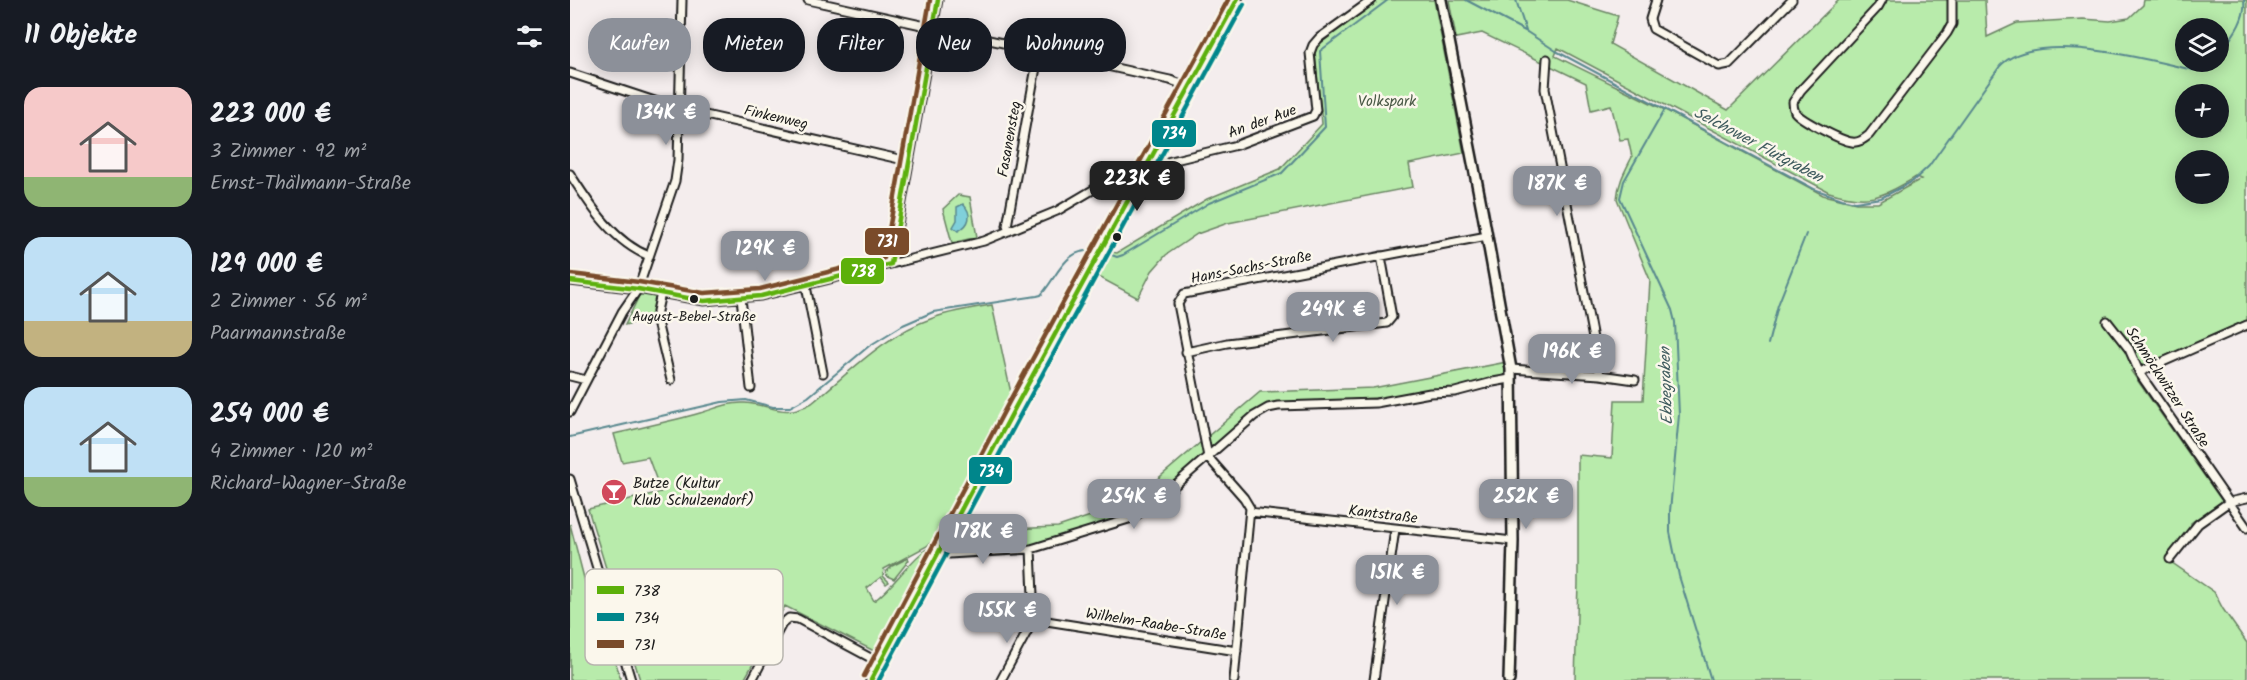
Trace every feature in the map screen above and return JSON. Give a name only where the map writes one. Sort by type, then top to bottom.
[{"type":"street","points":[[570,412],[630,298],[638,289],[675,181],[678,160],[682,0]]},
{"type":"street","points":[[808,0],[916,24]]},
{"type":"street","points":[[935,18],[938,0]]},
{"type":"street","points":[[871,680],[1237,0]]},
{"type":"street","name":"An der Aue","points":[[1146,167],[1237,145],[1312,116],[1316,110],[1310,53],[1313,45],[1319,38],[1372,0]]},
{"type":"street","points":[[1441,0],[1511,374],[1513,541],[1509,680]]},
{"type":"street","points":[[1656,0],[1650,19],[1655,31],[1719,66],[1729,64],[1792,0]]},
{"type":"street","points":[[1881,0],[1878,7],[1801,90],[1793,102],[1794,110],[1801,117],[1845,141],[1860,141],[1869,135],[1947,33],[1952,24],[1952,0]]},
{"type":"street","points":[[1547,59],[1545,92],[1600,375]]},
{"type":"street","points":[[1126,70],[1190,87]]},
{"type":"street","points":[[891,264],[925,72]]},
{"type":"street","name":"Fasanensteg","points":[[1009,231],[1007,226],[1035,72]]},
{"type":"street","name":"Finkenweg","points":[[570,73],[679,109],[908,161]]},
{"type":"street","points":[[570,281],[638,289],[704,301],[764,296],[984,241],[1057,211],[1113,178],[1146,167]]},
{"type":"street","points":[[570,174],[600,217],[615,234],[649,256]]},
{"type":"street","name":"Hans-Sachs-Straße","points":[[1208,457],[1178,304],[1184,294],[1487,236]]},
{"type":"street","points":[[1186,352],[1227,343],[1387,323],[1392,317],[1381,256]]},
{"type":"street","points":[[806,286],[823,373]]},
{"type":"street","points":[[661,293],[656,316],[671,380]]},
{"type":"street","points":[[741,298],[751,388]]},
{"type":"street","name":"Schmöckwitzer Straße","points":[[2107,321],[2129,350],[2140,374],[2247,528]]},
{"type":"street","points":[[2140,372],[2247,325]]},
{"type":"street","points":[[940,551],[949,554],[1030,549],[1141,514],[1254,416],[1271,407],[1376,403],[1430,393],[1455,392],[1511,374],[1600,375],[1635,380]]},
{"type":"street","points":[[570,376],[586,380]]},
{"type":"street","points":[[1208,457],[1249,504],[1250,512],[1234,680]]},
{"type":"street","points":[[570,479],[597,569]]},
{"type":"street","points":[[2170,559],[2198,524],[2229,502],[2247,498]]},
{"type":"street","name":"Kantstraße","points":[[1250,512],[1513,541]]},
{"type":"street","points":[[1374,680],[1395,529]]},
{"type":"street","points":[[1002,680],[1034,619],[1030,549]]},
{"type":"street","points":[[783,623],[789,618],[798,619],[880,663]]},
{"type":"street","name":"Wilhelm-Raabe-Straße","points":[[1034,619],[1237,651]]},
{"type":"street","points":[[626,665],[631,680]]},
{"type":"street","points":[[752,680],[760,665]]},
{"type":"green space","name":"Volkspark","points":[[1378,0],[1434,0],[1464,153],[1409,164],[1413,187],[1228,223],[1197,234],[1166,255],[1152,271],[1138,298],[1097,276],[1111,252],[1117,253],[1207,199],[1280,169],[1322,124],[1315,52],[1317,46]]},
{"type":"green space","points":[[1449,0],[1567,0],[1618,16],[1610,44],[1728,110],[1839,0],[1985,0],[1987,37],[2017,23],[2083,19],[2110,21],[2129,18],[2143,5],[2144,0],[2247,0],[2247,320],[2131,371],[2222,501],[2191,523],[2191,535],[2171,562],[2214,592],[2247,643],[2247,680],[1575,680],[1578,455],[1612,458],[1615,400],[1643,400],[1650,280],[1617,199],[1620,182],[1632,157],[1628,139],[1620,140],[1611,105],[1591,110],[1586,83],[1482,33],[1456,38]],"holes":[[[1558,48],[1829,192],[1855,198],[1874,197],[1893,190],[1916,177],[1921,179],[1878,203],[1856,203],[1823,195],[1669,112],[1555,56]]]},
{"type":"green space","points":[[958,195],[970,197],[977,237],[952,243],[943,209]]},
{"type":"green space","points":[[640,294],[656,295],[654,318],[625,325]]},
{"type":"green space","points":[[992,305],[1013,399],[944,528],[927,546],[884,569],[883,576],[889,582],[886,584],[881,577],[867,588],[874,601],[929,547],[874,651],[785,606],[783,610],[783,569],[606,569],[588,509],[661,492],[648,457],[622,462],[614,434],[733,404],[755,404],[785,411],[802,408],[812,403],[869,355],[900,334],[916,325],[962,310]]},
{"type":"green space","points":[[1507,362],[1508,370],[1503,377],[1462,388],[1392,397],[1270,405],[1151,503],[1126,517],[1030,546],[948,549],[958,531],[1058,527],[1129,503],[1260,392],[1373,388]]},
{"type":"green space","points":[[570,524],[585,582],[585,665],[617,665],[621,680],[570,680]]},
{"type":"green space","points":[[908,558],[909,560],[894,579],[887,576],[886,572],[892,566]]},
{"type":"green space","points":[[925,561],[929,564],[883,650],[878,647]]},
{"type":"green space","points":[[635,665],[752,665],[744,680],[640,680]]},
{"type":"water","points":[[963,204],[969,219],[958,231],[953,227],[957,220],[957,207]]},
{"type":"waterway","name":"Selchower Flutgraben","points":[[1103,252],[1117,257],[1123,255],[1209,203],[1282,173],[1325,127],[1320,51],[1388,0]]},
{"type":"waterway","name":"Selchower Flutgraben","points":[[1466,0],[1527,32],[1556,51],[1814,189],[1855,202],[1881,198],[1913,181],[1929,166],[2000,66],[2016,55],[2039,49],[2065,48],[2121,54],[2175,66]]},
{"type":"waterway","points":[[1516,0],[1526,31]]},
{"type":"waterway","name":"Selchower Flutgraben","points":[[2229,41],[2243,15],[2244,0]]},
{"type":"waterway","name":"Ebbegraben","points":[[1665,109],[1624,181],[1620,198],[1672,310],[1675,322],[1679,415],[1670,532],[1679,576],[1711,680]]},
{"type":"waterway","points":[[1768,344],[1778,305],[1806,234]]},
{"type":"waterway","name":"Selchower Flutgraben","points":[[570,437],[722,402],[746,400],[773,407],[790,407],[808,397],[869,346],[903,325],[933,312],[1041,295],[1070,257],[1077,253],[1098,251]]},
{"type":"transit line","name":"731","points":[[571,274],[704,293],[760,289],[884,258],[930,0]]},
{"type":"transit line","name":"738","points":[[570,281],[638,289],[704,301],[761,296],[891,264],[938,0]]},
{"type":"transit line","name":"731","points":[[864,676],[1009,402],[1228,0]]},
{"type":"transit line","name":"738","points":[[871,680],[1016,406],[1237,0]]},
{"type":"transit line","name":"734","points":[[879,680],[1244,4]]},
{"type":"place","name":"August-Bebel-Straße","points":[[694,299]]},
{"type":"place","name":"Butze (Kultur Klub Schulzendorf)","points":[[614,492]]}]
